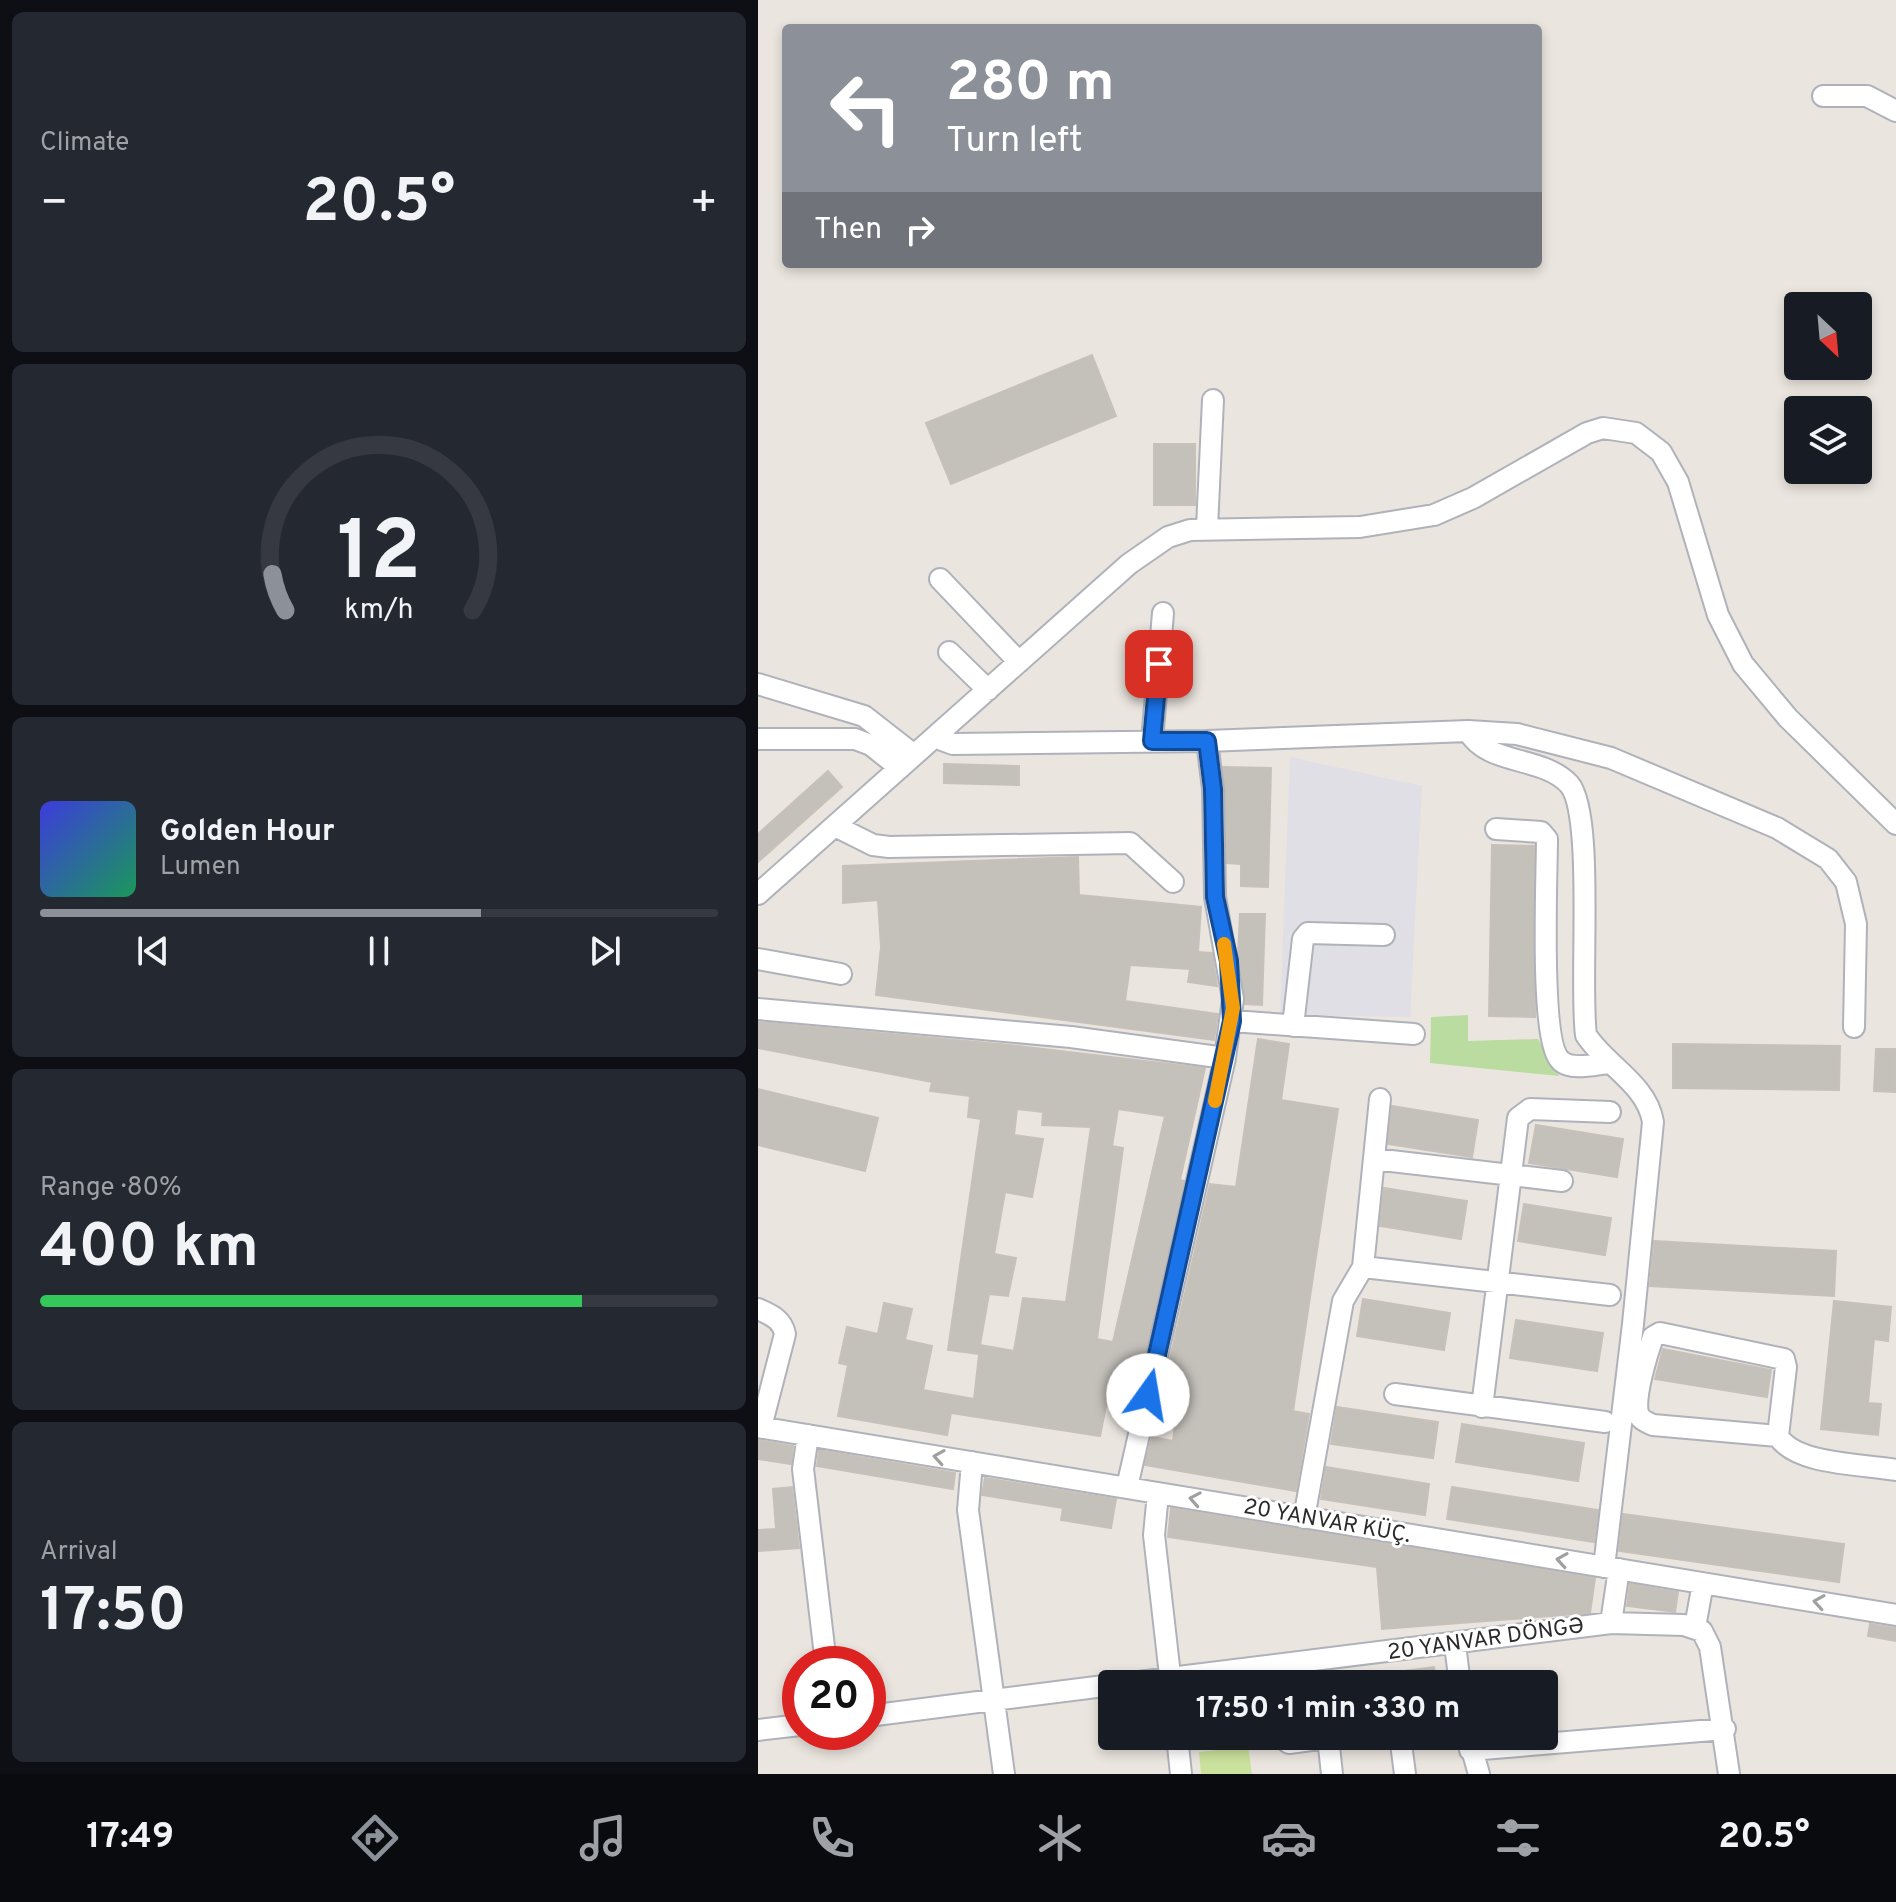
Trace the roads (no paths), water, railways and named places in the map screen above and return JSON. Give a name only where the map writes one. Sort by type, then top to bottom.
[{"type":"street","points":[[1823,96],[1867,96],[1896,111]]},
{"type":"street","points":[[1207,528],[1213,400]]},
{"type":"street","points":[[758,894],[1153,546],[1190,530],[1207,528],[1360,527],[1434,515],[1473,498],[1587,433],[1603,428],[1636,433],[1661,452],[1678,482],[1718,615],[1743,664],[1788,718],[1896,824]]},
{"type":"street","points":[[940,579],[1019,662]]},
{"type":"street","points":[[1152,741],[1163,613]]},
{"type":"street","points":[[949,652],[988,690]]},
{"type":"street","points":[[758,684],[864,716],[907,762]]},
{"type":"street","points":[[942,740],[953,744],[1207,741],[1468,731],[1517,734],[1611,758],[1777,828],[1828,859],[1846,882],[1853,903],[1854,1027]]},
{"type":"street","points":[[1468,731],[1480,747],[1552,772],[1570,785],[1582,823],[1583,1015],[1586,1035],[1645,1096],[1653,1122],[1611,1568],[1611,1623]]},
{"type":"street","points":[[758,739],[855,739],[907,762]]},
{"type":"street","points":[[1127,1487],[1232,1021],[1229,961],[1215,897],[1213,789],[1207,741]]},
{"type":"street","points":[[835,826],[873,845],[889,847],[1130,843],[1173,882]]},
{"type":"street","points":[[1496,829],[1541,832],[1547,839],[1548,1022],[1556,1053],[1562,1063],[1573,1066],[1610,1063]]},
{"type":"street","points":[[1293,1026],[1303,939],[1308,933],[1384,935]]},
{"type":"street","points":[[758,959],[841,974]]},
{"type":"street","points":[[758,1009],[1071,1037],[1225,1058]]},
{"type":"street","points":[[1232,1021],[1414,1034]]},
{"type":"street","points":[[1304,1518],[1343,1301],[1363,1267],[1380,1099]]},
{"type":"street","points":[[1482,1407],[1518,1118],[1530,1109],[1610,1112]]},
{"type":"street","points":[[1374,1159],[1562,1181]]},
{"type":"street","points":[[1363,1267],[1610,1295]]},
{"type":"street","points":[[758,1309],[774,1316],[783,1325],[785,1334],[760,1427]]},
{"type":"street","points":[[1778,1436],[1786,1367],[1784,1359],[1660,1333],[1653,1337],[1646,1356],[1639,1401],[1638,1413],[1642,1420],[1653,1425],[1778,1436],[1792,1453],[1896,1470]]},
{"type":"street","points":[[1395,1394],[1605,1422]]},
{"type":"street","name":"20 YANVAR KÜÇ.","points":[[760,1427],[1896,1615]]},
{"type":"street","points":[[808,1435],[803,1469],[824,1646]]},
{"type":"street","points":[[972,1462],[968,1510],[1004,1774]]},
{"type":"street","points":[[1158,1493],[1154,1535],[1170,1670]]},
{"type":"street","points":[[1703,1583],[1695,1627],[1702,1631],[1710,1647],[1725,1729],[1729,1774]]},
{"type":"street","name":"20 YANVAR DÖNGƏ","points":[[1303,1670],[1611,1623],[1695,1627]]},
{"type":"street","points":[[1455,1645],[1458,1670]]},
{"type":"street","points":[[886,1714],[1098,1687]]},
{"type":"street","points":[[758,1730],[782,1727]]},
{"type":"street","points":[[1558,1738],[1725,1729]]},
{"type":"street","points":[[1178,1750],[1181,1774]]},
{"type":"street","points":[[1332,1774],[1333,1750]]},
{"type":"street","points":[[1402,1750],[1405,1774]]},
{"type":"street","points":[[1471,1750],[1479,1774]]}]
